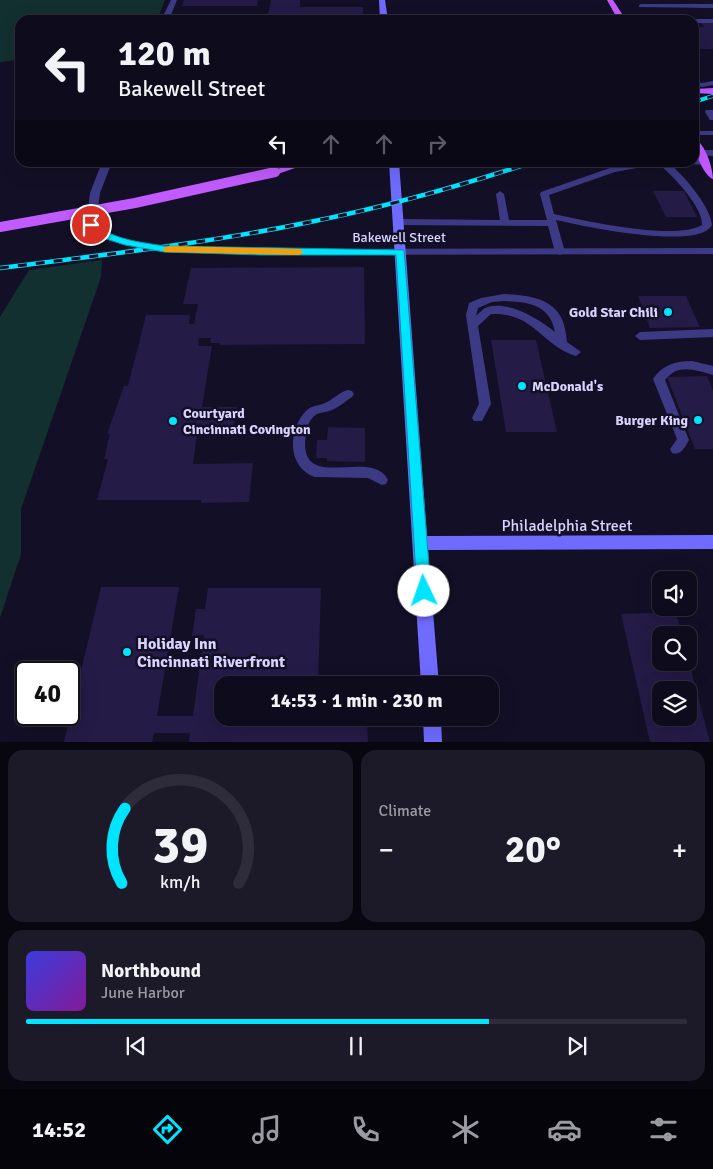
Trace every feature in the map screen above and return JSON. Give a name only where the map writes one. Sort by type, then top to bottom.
[{"type":"main road","points":[[610,0],[619,15]]},
{"type":"main road","points":[[699,91],[713,91]]},
{"type":"main road","points":[[699,150],[713,176]]},
{"type":"main road","points":[[0,227],[212,187],[289,167]]},
{"type":"street","points":[[167,15],[174,0]]},
{"type":"street","points":[[382,0],[384,15]]},
{"type":"street","name":"Bakewell Street","points":[[105,167],[95,193],[91,225],[104,235],[128,243],[164,249],[261,252],[713,251]]},
{"type":"street","points":[[394,167],[422,543],[429,676]]},
{"type":"street","name":"Philadelphia Street","points":[[422,543],[713,542]]},
{"type":"street","points":[[432,726],[433,742]]},
{"type":"lane","points":[[642,6],[713,6]]},
{"type":"lane","points":[[699,21],[713,21]]},
{"type":"lane","points":[[699,85],[702,86],[713,83]]},
{"type":"lane","points":[[713,112],[710,112],[713,118]]},
{"type":"lane","points":[[699,133],[713,133]]},
{"type":"lane","points":[[699,160],[713,153]]},
{"type":"lane","points":[[560,252],[544,194],[613,170],[630,167]]},
{"type":"lane","points":[[398,222],[505,222],[552,219],[628,232],[700,232],[707,224],[690,188],[667,167]]},
{"type":"lane","points":[[500,194],[505,222]]},
{"type":"lane","points":[[478,418],[485,404],[471,315],[473,306],[480,300],[492,298],[531,300],[544,306],[556,316],[562,344]]},
{"type":"lane","points":[[473,325],[488,311],[509,310],[540,326],[562,344],[576,352]]},
{"type":"lane","points":[[640,336],[713,334]]},
{"type":"lane","points":[[676,450],[683,440],[659,379],[664,370],[675,366],[708,368],[713,371]]},
{"type":"lane","points":[[348,394],[328,407],[313,411],[302,424],[298,446],[303,462],[315,472],[370,473],[382,480]]},
{"type":"green space","points":[[0,0],[165,0],[159,15],[15,15],[15,60],[0,62]]},
{"type":"green space","points":[[102,260],[101,277],[21,509],[21,554],[0,618],[0,317],[29,270]]},
{"type":"building","points":[[184,0],[258,0],[257,6],[182,6]]},
{"type":"building","points":[[271,0],[300,0],[300,7],[363,7],[363,15],[268,15]]},
{"type":"building","points":[[700,22],[713,22],[713,49],[699,49],[699,27],[704,27]]},
{"type":"building","points":[[653,191],[684,191],[697,217],[666,217]]},
{"type":"building","points":[[364,267],[365,344],[220,345],[220,343],[210,343],[211,338],[199,338],[198,346],[212,346],[202,407],[237,407],[233,434],[197,435],[193,464],[253,463],[249,502],[201,503],[201,500],[97,500],[108,459],[104,459],[110,434],[107,434],[124,386],[128,386],[146,315],[190,315],[189,324],[194,324],[198,304],[183,304],[191,268]]},
{"type":"building","name":"Gold Star Chili","points":[[638,296],[686,296],[700,327],[650,328]]},
{"type":"building","name":"McDonald's","points":[[491,340],[536,340],[557,432],[506,432]]},
{"type":"building","name":"Burger King","points":[[707,376],[713,391],[713,449],[695,449],[667,377]]},
{"type":"building","points":[[328,427],[365,428],[365,462],[327,461],[327,458],[316,458],[317,440],[327,440]]},
{"type":"building","points":[[101,587],[179,587],[157,716],[193,716],[204,635],[192,636],[196,609],[205,609],[208,588],[321,588],[318,676],[214,676],[214,726],[367,726],[368,742],[189,742],[190,733],[154,733],[152,742],[64,742],[68,726],[80,726],[80,675]]},
{"type":"building","points":[[652,613],[652,616],[677,616],[680,626],[652,626],[652,671],[691,671],[694,681],[652,681],[652,726],[697,726],[697,692],[710,742],[650,742],[621,614]]},
{"type":"railway","points":[[699,100],[713,96]]},
{"type":"railway","points":[[0,268],[195,242],[310,222],[367,210],[517,167]]},
{"type":"slow traffic","points":[[168,249],[299,252]]},
{"type":"place","name":"Gold Star Chili","points":[[668,312]]},
{"type":"place","name":"McDonald's","points":[[522,386]]},
{"type":"place","name":"Burger King","points":[[698,420]]},
{"type":"place","name":"Courtyard Cincinnati Covington","points":[[173,421]]},
{"type":"place","name":"Holiday Inn Cincinnati Riverfront","points":[[127,652]]},
{"type":"route","points":[[91,225],[104,235],[128,243],[164,249],[261,252],[400,252],[424,591]]}]
